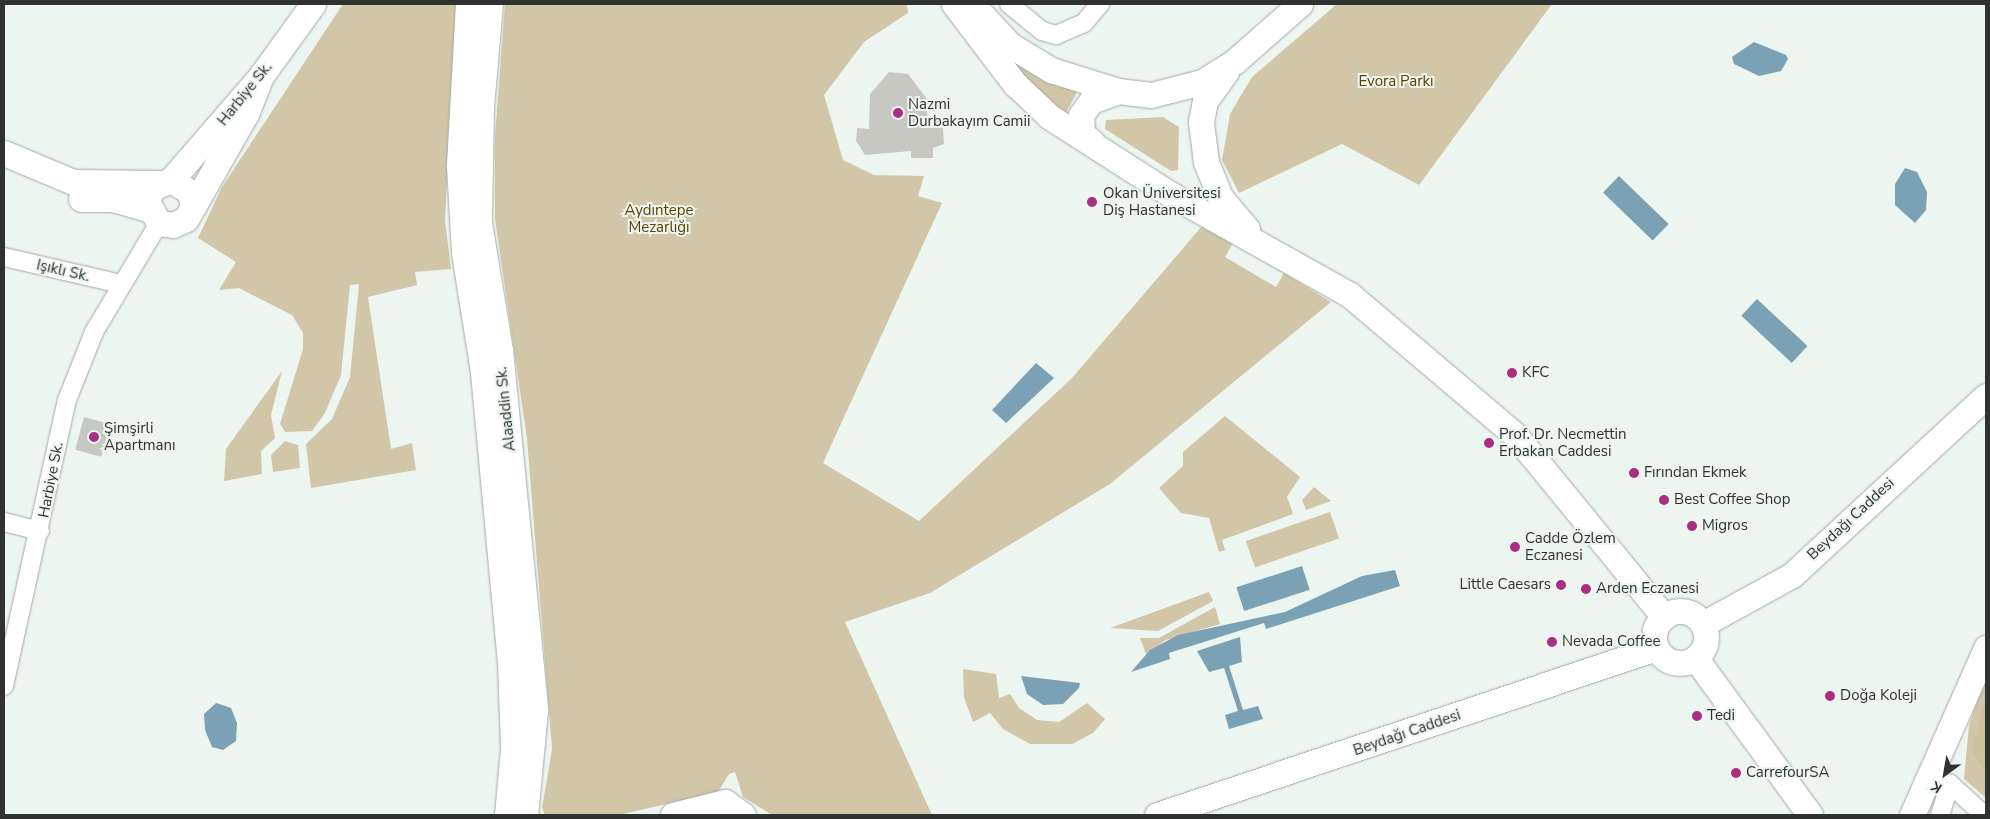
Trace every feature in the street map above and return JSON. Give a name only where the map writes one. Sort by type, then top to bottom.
[{"type":"street","name":"Harbiye Sk.","points":[[164,181],[261,76],[314,4]]},
{"type":"street","name":"Alaaddin Sk.","points":[[468,4],[460,184],[507,532],[535,710],[525,815]]},
{"type":"street","name":"Alaaddin Sk.","points":[[490,4],[480,107],[479,222],[500,350],[514,718],[507,815]]},
{"type":"street","points":[[954,4],[1015,84],[1050,117],[1092,142],[1170,194],[1350,295],[1516,436],[1664,617]]},
{"type":"street","points":[[973,4],[985,22],[1023,55],[1068,77],[1118,90],[1172,92],[1202,82],[1234,62]]},
{"type":"street","points":[[1009,4],[1050,33],[1071,32],[1084,23],[1100,4]]},
{"type":"street","points":[[1084,23],[1090,4]]},
{"type":"street","points":[[1286,259],[1229,210],[1206,162],[1202,122],[1212,88],[1234,62],[1300,4]]},
{"type":"street","points":[[4,173],[72,199],[113,199],[153,216],[180,223],[246,114],[261,76]]},
{"type":"street","points":[[1092,142],[1082,134],[1081,115],[1092,101],[1118,90]]},
{"type":"street","points":[[1172,92],[1190,102],[1202,122]]},
{"type":"street","points":[[4,154],[74,182],[164,181],[190,192],[192,206]]},
{"type":"street","points":[[1170,194],[1198,183],[1206,162]]},
{"type":"street","points":[[153,216],[148,194],[164,181]]},
{"type":"street","name":"Harbiye Sk.","points":[[4,686],[40,531],[67,400],[94,332],[121,284],[153,216]]},
{"type":"street","name":"Işıklı Sk.","points":[[4,257],[121,284]]},
{"type":"street","name":"Beydağı Caddesi","points":[[1703,624],[1792,575],[1986,396]]},
{"type":"street","points":[[4,522],[40,531]]},
{"type":"street","points":[[1681,611],[1703,624],[1707,639],[1696,659],[1674,663],[1656,648],[1654,634],[1664,617],[1681,611]]},
{"type":"street","name":"Beydağı Caddesi","points":[[1157,815],[1656,648]]},
{"type":"street","points":[[1912,815],[1986,648]]},
{"type":"street","points":[[1696,659],[1810,815]]},
{"type":"street","points":[[1940,815],[1950,784],[1984,815]]},
{"type":"street","points":[[673,815],[725,802],[743,815]]},
{"type":"green space","points":[[343,4],[456,4],[445,220],[451,269],[415,272],[417,285],[368,297],[391,449],[412,443],[416,470],[311,488],[306,444],[332,419],[350,377],[359,284],[350,285],[341,375],[325,413],[312,431],[285,432],[280,424],[303,349],[303,333],[292,315],[239,288],[219,290],[236,262],[198,238],[222,187]]},
{"type":"green space","name":"Aydıntepe Mezarlığı","points":[[505,4],[907,4],[908,13],[864,42],[824,95],[843,160],[874,175],[924,176],[918,196],[942,203],[823,463],[919,521],[1072,378],[1203,225],[1233,243],[1225,257],[1276,287],[1284,273],[1331,302],[1110,484],[930,593],[845,622],[932,815],[772,815],[743,797],[735,772],[729,774],[718,792],[619,815],[545,815],[542,808],[552,749],[527,439],[495,219],[495,136]]},
{"type":"green space","name":"Evora Parkı","points":[[1337,4],[1552,4],[1419,185],[1342,144],[1239,193],[1222,160],[1230,114],[1252,77]]},
{"type":"green space","points":[[998,44],[1079,88],[1065,115],[1026,82]]},
{"type":"green space","points":[[1163,117],[1179,127],[1178,170],[1171,171],[1105,129],[1106,120]]},
{"type":"green space","points":[[282,371],[271,415],[275,438],[261,451],[262,474],[224,481],[226,449]]},
{"type":"green space","points":[[1225,416],[1300,477],[1287,497],[1293,514],[1222,540],[1225,550],[1219,552],[1209,518],[1181,513],[1159,488],[1183,466],[1183,452]]},
{"type":"green space","points":[[285,441],[298,445],[300,468],[273,472],[271,455]]},
{"type":"green space","points":[[1314,487],[1331,501],[1306,510],[1302,500]]},
{"type":"green space","points":[[1330,512],[1339,538],[1255,567],[1246,541]]},
{"type":"green space","points":[[1209,592],[1213,601],[1158,631],[1110,628]]},
{"type":"green space","points":[[1215,607],[1220,624],[1166,640],[1146,654],[1140,638],[1159,638]]},
{"type":"green space","points":[[963,669],[996,674],[999,698],[1010,694],[1019,708],[1037,720],[1059,722],[1087,703],[1105,719],[1093,733],[1072,744],[1030,744],[1003,729],[990,713],[973,722],[964,697]]},
{"type":"green space","points":[[1986,676],[1986,798],[1964,779],[1969,725]]},
{"type":"shaded area","points":[[1986,695],[1986,772],[1972,751]]},
{"type":"water","points":[[1754,42],[1786,55],[1788,59],[1781,71],[1759,76],[1734,64],[1732,57]]},
{"type":"water","points":[[1905,168],[1917,172],[1927,192],[1926,210],[1915,223],[1895,205],[1895,184]]},
{"type":"water","points":[[1619,176],[1669,224],[1653,240],[1603,193]]},
{"type":"water","points":[[1757,299],[1807,346],[1792,363],[1741,316]]},
{"type":"water","points":[[1036,363],[1054,378],[1006,423],[992,410]]},
{"type":"water","points":[[1302,566],[1310,590],[1244,611],[1236,587]]},
{"type":"water","points":[[1395,570],[1400,586],[1266,629],[1264,623],[1169,653],[1170,659],[1131,672],[1150,650],[1178,635],[1285,612],[1362,576]]},
{"type":"water","points":[[1240,637],[1242,662],[1229,666],[1243,710],[1258,706],[1263,719],[1229,729],[1225,715],[1238,711],[1224,668],[1209,672],[1197,651]]},
{"type":"water","points":[[1021,676],[1080,683],[1079,688],[1063,704],[1043,705],[1027,694]]},
{"type":"water","points":[[216,703],[231,708],[237,723],[236,741],[223,750],[212,747],[205,730],[204,714]]},
{"type":"building","name":"Nazmi Durbakayım Camii","points":[[889,72],[908,74],[927,99],[928,128],[943,128],[944,144],[933,148],[933,158],[911,158],[911,151],[865,155],[856,141],[857,128],[869,129],[870,94]]},
{"type":"building","name":"Şimşirli Apartmanı","points":[[84,417],[110,424],[101,457],[75,450]]},
{"type":"place","name":"Nazmi Durbakayım Camii","points":[[898,113]]},
{"type":"place","name":"Okan Üniversitesi Diş Hastanesi","points":[[1092,202]]},
{"type":"place","name":"KFC","points":[[1512,373]]},
{"type":"place","name":"Şimşirli Apartmanı","points":[[94,437]]},
{"type":"place","name":"Prof. Dr. Necmettin Erbakan Caddesi","points":[[1489,443]]},
{"type":"place","name":"Fırından Ekmek","points":[[1634,473]]},
{"type":"place","name":"Best Coffee Shop","points":[[1664,500]]},
{"type":"place","name":"Migros","points":[[1692,526]]},
{"type":"place","name":"Cadde Özlem Eczanesi","points":[[1515,547]]},
{"type":"place","name":"Little Caesars","points":[[1561,585]]},
{"type":"place","name":"Arden Eczanesi","points":[[1586,589]]},
{"type":"place","name":"Nevada Coffee","points":[[1552,642]]},
{"type":"place","name":"Doğa Koleji","points":[[1830,696]]},
{"type":"place","name":"Tedi","points":[[1697,716]]},
{"type":"place","name":"CarrefourSA","points":[[1736,773]]}]
